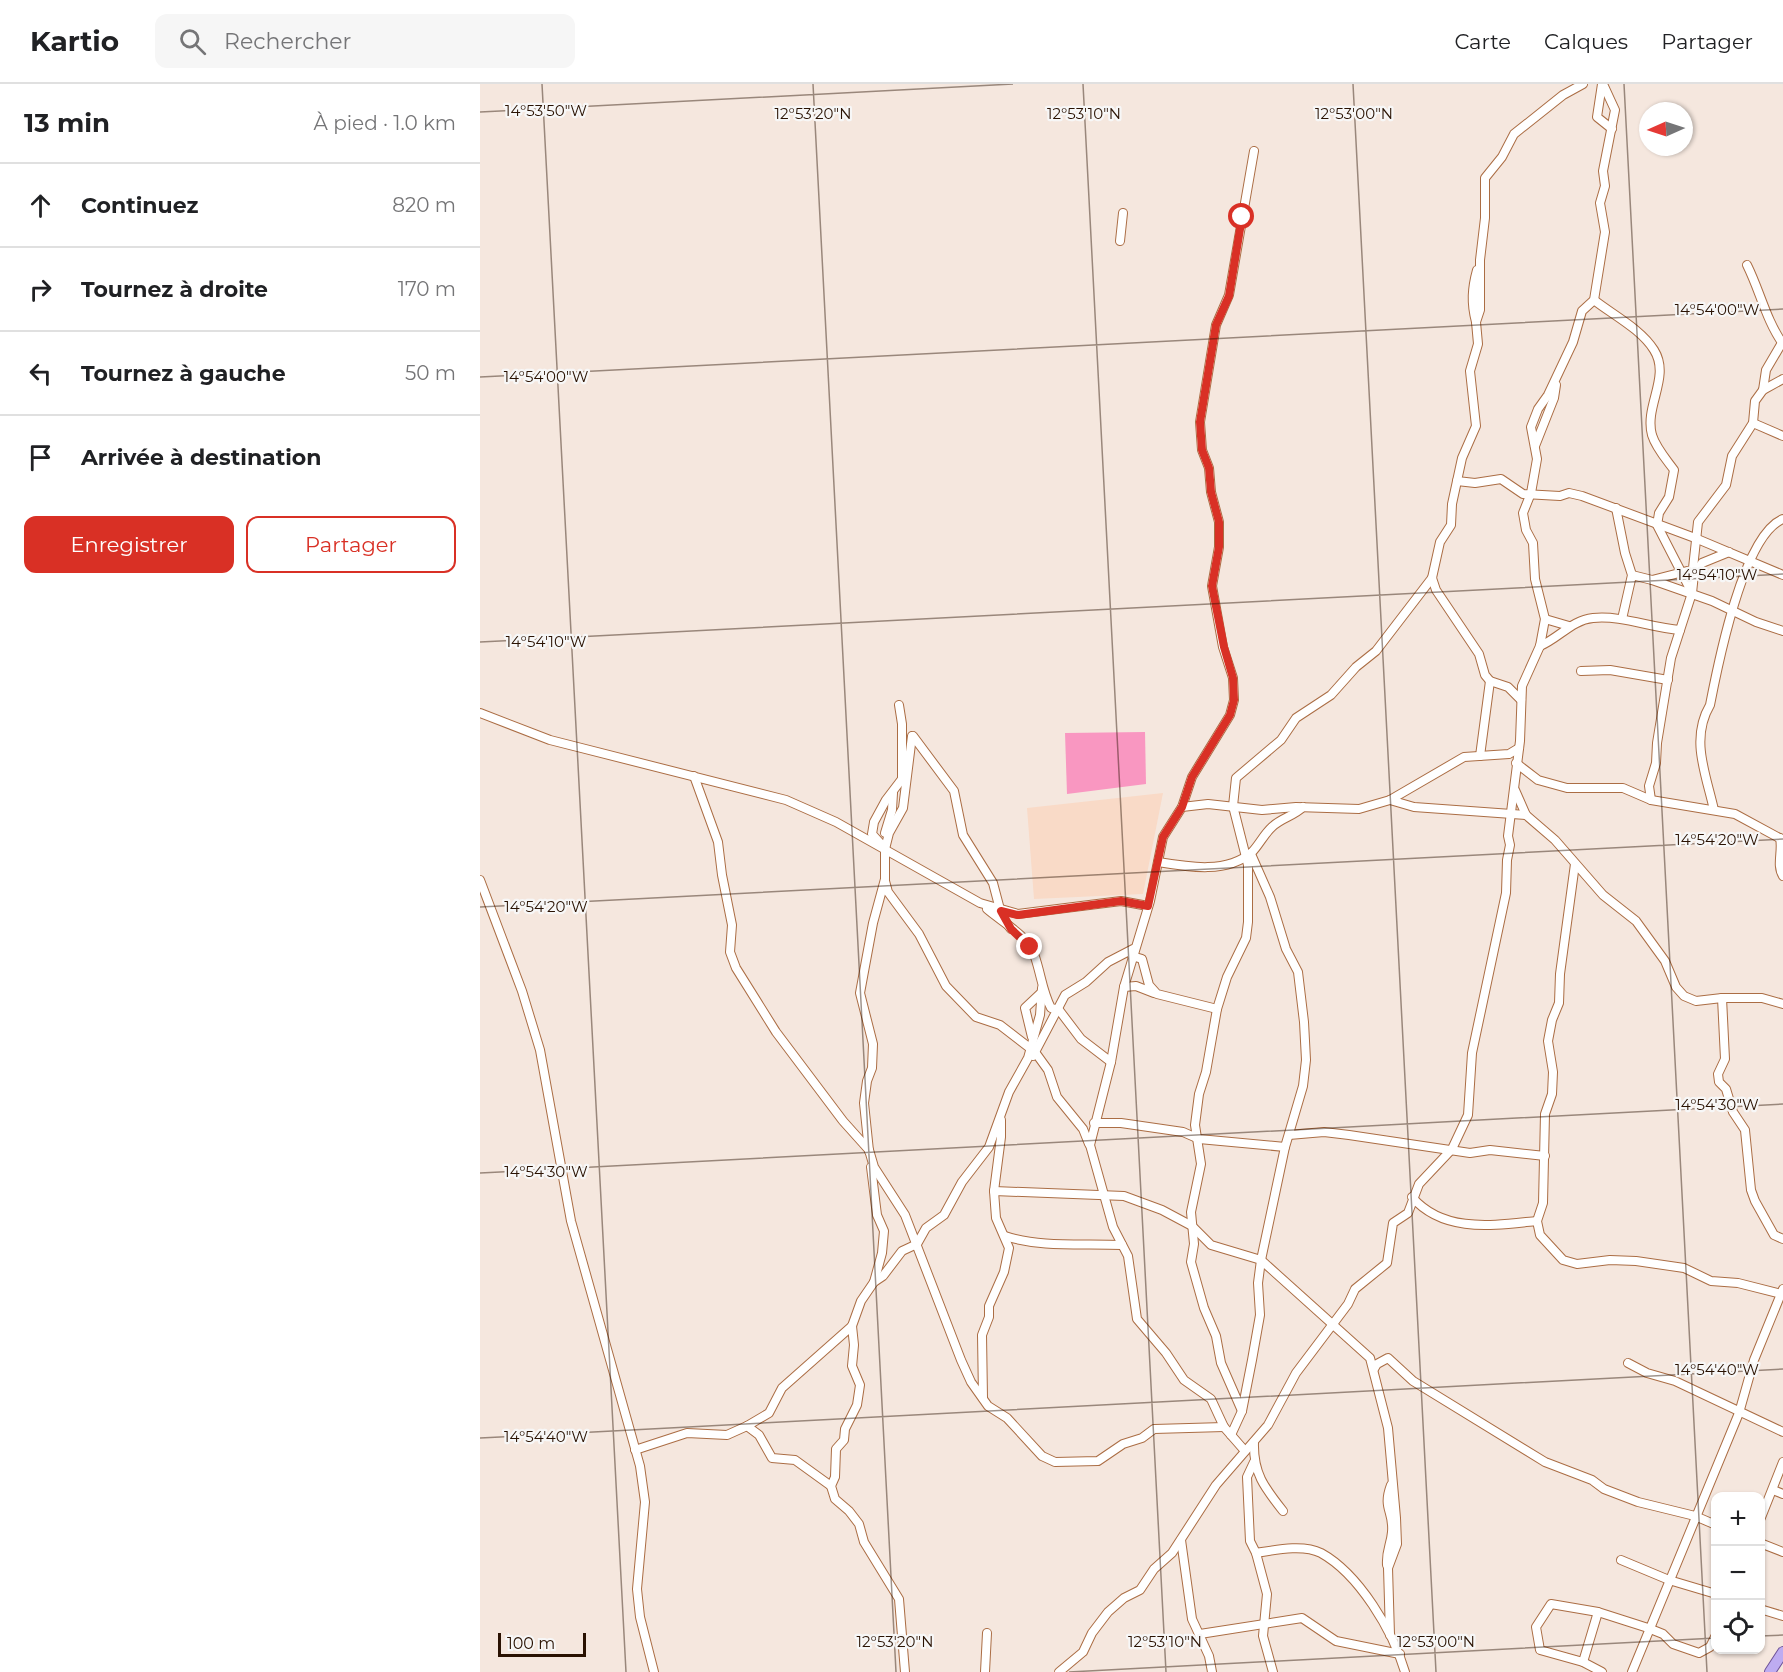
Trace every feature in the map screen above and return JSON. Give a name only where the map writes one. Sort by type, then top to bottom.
[{"type":"main road","points":[[1770,1672],[1783,1652]]},
{"type":"street","points":[[1242,1411],[1221,1363],[1216,1336],[1204,1308],[1191,1262],[1191,1212],[1201,1164],[1199,1139],[1195,1125],[1198,1094],[1206,1072],[1217,1009],[1227,977],[1246,938],[1248,865],[1233,806],[1236,778],[1281,740],[1296,718],[1331,695],[1356,668],[1376,651],[1432,578],[1440,542],[1451,525],[1462,458],[1476,426],[1470,371],[1478,344],[1472,309],[1472,287],[1480,260],[1485,218],[1485,178],[1502,157],[1514,134],[1531,118],[1583,84]]},
{"type":"street","points":[[1602,84],[1598,117],[1612,129]]},
{"type":"street","points":[[1059,1672],[1083,1652],[1092,1633],[1108,1612],[1124,1598],[1140,1590],[1154,1569],[1172,1553],[1216,1485],[1268,1425],[1296,1373],[1355,1289],[1387,1263],[1393,1223],[1408,1213],[1412,1197],[1419,1184],[1452,1149],[1468,1115],[1472,1053],[1506,893],[1510,815],[1519,748],[1522,686],[1540,646],[1545,619],[1535,579],[1533,543],[1526,530],[1523,513],[1531,493],[1537,459],[1531,427],[1573,342],[1582,311],[1594,300],[1605,232],[1600,203],[1605,186],[1603,171],[1615,110],[1602,84]]},
{"type":"street","points":[[1090,1145],[1111,1062],[1124,987],[1148,906],[1163,837],[1182,807],[1196,769],[1230,715],[1234,700],[1233,678],[1224,647],[1212,586],[1219,547],[1219,522],[1211,492],[1209,468],[1202,450],[1200,422],[1216,325],[1229,296],[1254,151]]},
{"type":"street","points":[[1120,241],[1123,213]]},
{"type":"street","points":[[1693,568],[1698,522],[1726,484],[1732,456],[1753,423],[1755,400],[1762,390],[1766,370],[1783,342],[1767,317],[1761,294],[1747,265]]},
{"type":"street","points":[[1594,300],[1652,347],[1660,366],[1650,419],[1652,434],[1674,470],[1669,497],[1659,513],[1657,525],[1684,573],[1692,593]]},
{"type":"street","points":[[1762,390],[1783,379]]},
{"type":"street","points":[[1753,423],[1783,436]]},
{"type":"street","points":[[1457,481],[1475,483],[1501,479],[1518,492],[1560,496],[1569,493],[1695,538],[1783,575]]},
{"type":"street","points":[[1616,508],[1632,575],[1622,619]]},
{"type":"street","points":[[1714,810],[1699,739],[1702,719],[1710,705],[1732,611],[1750,560],[1770,528],[1783,519]]},
{"type":"street","points":[[1652,580],[1684,573],[1729,552]]},
{"type":"street","points":[[1651,800],[1649,786],[1656,763],[1657,743],[1671,658],[1692,593],[1694,574],[1702,563]]},
{"type":"street","points":[[1632,575],[1692,593],[1783,631]]},
{"type":"street","points":[[1432,578],[1436,590],[1479,654],[1485,675],[1490,681],[1508,687],[1521,700]]},
{"type":"street","points":[[1540,646],[1553,640],[1569,626],[1593,618],[1622,619],[1663,629],[1680,630]]},
{"type":"street","points":[[1545,619],[1569,626]]},
{"type":"street","points":[[1581,671],[1610,670],[1668,680]]},
{"type":"street","points":[[1480,756],[1490,681]]},
{"type":"street","points":[[885,848],[872,834],[874,822],[902,779],[902,724],[899,705]]},
{"type":"street","points":[[480,713],[550,740],[786,800],[836,822],[980,903],[1001,911],[1018,915],[1121,901],[1148,906]]},
{"type":"street","points":[[885,848],[903,808],[912,735],[954,791],[963,835],[993,883],[1001,911],[1011,929]]},
{"type":"street","points":[[1182,807],[1208,804],[1262,810],[1303,807],[1359,809],[1390,800],[1464,757],[1509,754],[1519,748]]},
{"type":"street","points":[[1516,763],[1538,780],[1567,788],[1623,788],[1651,800],[1735,814],[1781,839],[1783,853],[1780,860],[1780,872],[1783,876]]},
{"type":"street","points":[[694,776],[718,842],[732,926],[730,952],[736,968],[776,1032],[843,1121],[869,1150],[874,1167],[905,1215],[961,1360],[983,1399],[996,1413],[1007,1418],[1042,1456],[1055,1462],[1098,1461],[1123,1444],[1142,1438],[1154,1429],[1224,1427]]},
{"type":"street","points":[[1514,790],[1526,815],[1540,824],[1603,896],[1647,937],[1665,961],[1676,987],[1684,996],[1696,1001],[1722,998],[1762,998],[1783,1004]]},
{"type":"street","points":[[892,793],[892,810],[885,831],[885,879],[888,892],[919,934],[946,986],[976,1017],[1000,1025],[1032,1049],[1048,1070],[1058,1096],[1083,1129],[1090,1145],[1113,1227],[1128,1256],[1137,1319],[1166,1353],[1184,1380],[1211,1400],[1224,1427],[1245,1451]]},
{"type":"street","points":[[1390,800],[1414,807],[1526,815]]},
{"type":"street","points":[[1158,862],[1188,867],[1219,867],[1246,852],[1274,825],[1303,807]]},
{"type":"street","points":[[1231,1435],[1242,1411],[1260,1315],[1258,1283],[1262,1260],[1285,1147],[1302,1086],[1306,1060],[1298,972],[1286,949],[1270,897],[1246,852]]},
{"type":"street","points":[[1575,864],[1560,974],[1559,1004],[1552,1020],[1548,1041],[1553,1072],[1552,1094],[1545,1114],[1543,1203],[1537,1221],[1540,1235],[1563,1260],[1577,1264],[1610,1260],[1678,1267],[1711,1281],[1738,1283],[1781,1296],[1754,1360],[1739,1413],[1648,1628],[1632,1672]]},
{"type":"street","points":[[831,1486],[835,1477],[836,1449],[844,1440],[845,1429],[857,1405],[860,1385],[852,1366],[854,1344],[852,1326],[861,1301],[874,1282],[882,1253],[884,1231],[877,1215],[864,1103],[867,1081],[872,1068],[873,1044],[860,993],[873,923],[885,879]]},
{"type":"street","points":[[480,880],[522,991],[540,1050],[571,1221],[635,1450],[645,1502],[644,1540],[637,1589],[639,1608],[654,1672]]},
{"type":"street","points":[[980,903],[1025,940],[1034,953],[1042,991],[1051,1008],[1059,1010],[1082,1039],[1111,1062]]},
{"type":"street","points":[[874,1282],[883,1276],[902,1251],[917,1244],[926,1228],[944,1215],[962,1182],[985,1154],[1019,1073],[1054,1013],[1059,1010],[1065,995],[1108,962],[1133,952]]},
{"type":"street","points":[[1133,952],[1142,959],[1149,985],[1157,994]]},
{"type":"street","points":[[1124,987],[1136,986],[1157,994],[1217,1009]]},
{"type":"street","points":[[1032,1049],[1032,1036],[1025,1008],[1042,991]]},
{"type":"street","points":[[1032,1036],[1040,1015],[1042,991]]},
{"type":"street","points":[[1722,998],[1725,1059],[1718,1074],[1719,1082],[1726,1089],[1733,1112],[1745,1130],[1751,1190],[1755,1202],[1774,1235],[1783,1239]]},
{"type":"street","points":[[983,1399],[982,1335],[989,1317],[989,1306],[1004,1272],[1009,1248],[996,1218],[994,1191],[1001,1137],[1000,1117]]},
{"type":"street","points":[[1095,1123],[1183,1132],[1199,1139],[1285,1147]]},
{"type":"street","points":[[1289,1134],[1324,1132],[1470,1153],[1490,1150],[1545,1156]]},
{"type":"street","points":[[994,1191],[1105,1195],[1145,1202],[1192,1226],[1212,1245],[1262,1260],[1370,1358],[1388,1428],[1397,1544],[1388,1568],[1390,1635]]},
{"type":"street","points":[[1412,1197],[1429,1211],[1468,1225],[1486,1227],[1537,1221]]},
{"type":"street","points":[[1005,1236],[1023,1242],[1044,1244],[1122,1245]]},
{"type":"street","points":[[635,1450],[687,1433],[727,1435],[747,1426],[769,1413],[782,1388],[852,1326]]},
{"type":"street","points":[[1374,1369],[1377,1364],[1388,1358],[1413,1380],[1545,1462],[1592,1480],[1604,1489],[1638,1502],[1695,1516],[1711,1523]]},
{"type":"street","points":[[1628,1363],[1647,1373],[1675,1381],[1783,1432]]},
{"type":"street","points":[[747,1426],[759,1435],[772,1458],[795,1460],[831,1486],[835,1499],[859,1524],[864,1542],[899,1599],[905,1672]]},
{"type":"street","points":[[1254,1442],[1254,1462],[1264,1488],[1283,1511]]},
{"type":"street","points":[[1254,1462],[1246,1477],[1250,1541],[1256,1553],[1268,1594],[1263,1636],[1273,1672]]},
{"type":"street","points":[[1765,1510],[1783,1462]]},
{"type":"street","points":[[1773,1490],[1783,1494]]},
{"type":"street","points":[[1181,1540],[1188,1603],[1192,1619],[1209,1656],[1212,1672]]},
{"type":"street","points":[[1765,1545],[1783,1552]]},
{"type":"street","points":[[1256,1553],[1281,1550],[1320,1553],[1357,1583],[1390,1635],[1406,1672]]},
{"type":"street","points":[[1621,1560],[1669,1580],[1711,1593]]},
{"type":"street","points":[[1602,1672],[1583,1662],[1540,1650],[1536,1627],[1551,1604],[1598,1612],[1648,1628],[1663,1634],[1673,1644],[1699,1653],[1711,1645]]},
{"type":"street","points":[[1765,1610],[1783,1616]]},
{"type":"street","points":[[1583,1662],[1598,1612]]},
{"type":"street","points":[[1200,1634],[1302,1618],[1336,1641],[1400,1654]]},
{"type":"street","points":[[985,1672],[987,1633]]},
{"type":"shaded area","points":[[1145,732],[1146,784],[1067,794],[1065,733]]},
{"type":"shaded area","points":[[1163,793],[1143,894],[1034,899],[1027,808]]},
{"type":"route","points":[[1030,947],[1011,929],[1002,917],[1001,911],[1018,915],[1121,901],[1148,906],[1163,837],[1182,807],[1200,761],[1230,715],[1234,700],[1233,678],[1224,647],[1212,586],[1219,547],[1219,522],[1211,492],[1209,468],[1202,450],[1200,422],[1203,390],[1216,325],[1229,296],[1242,217]]}]
